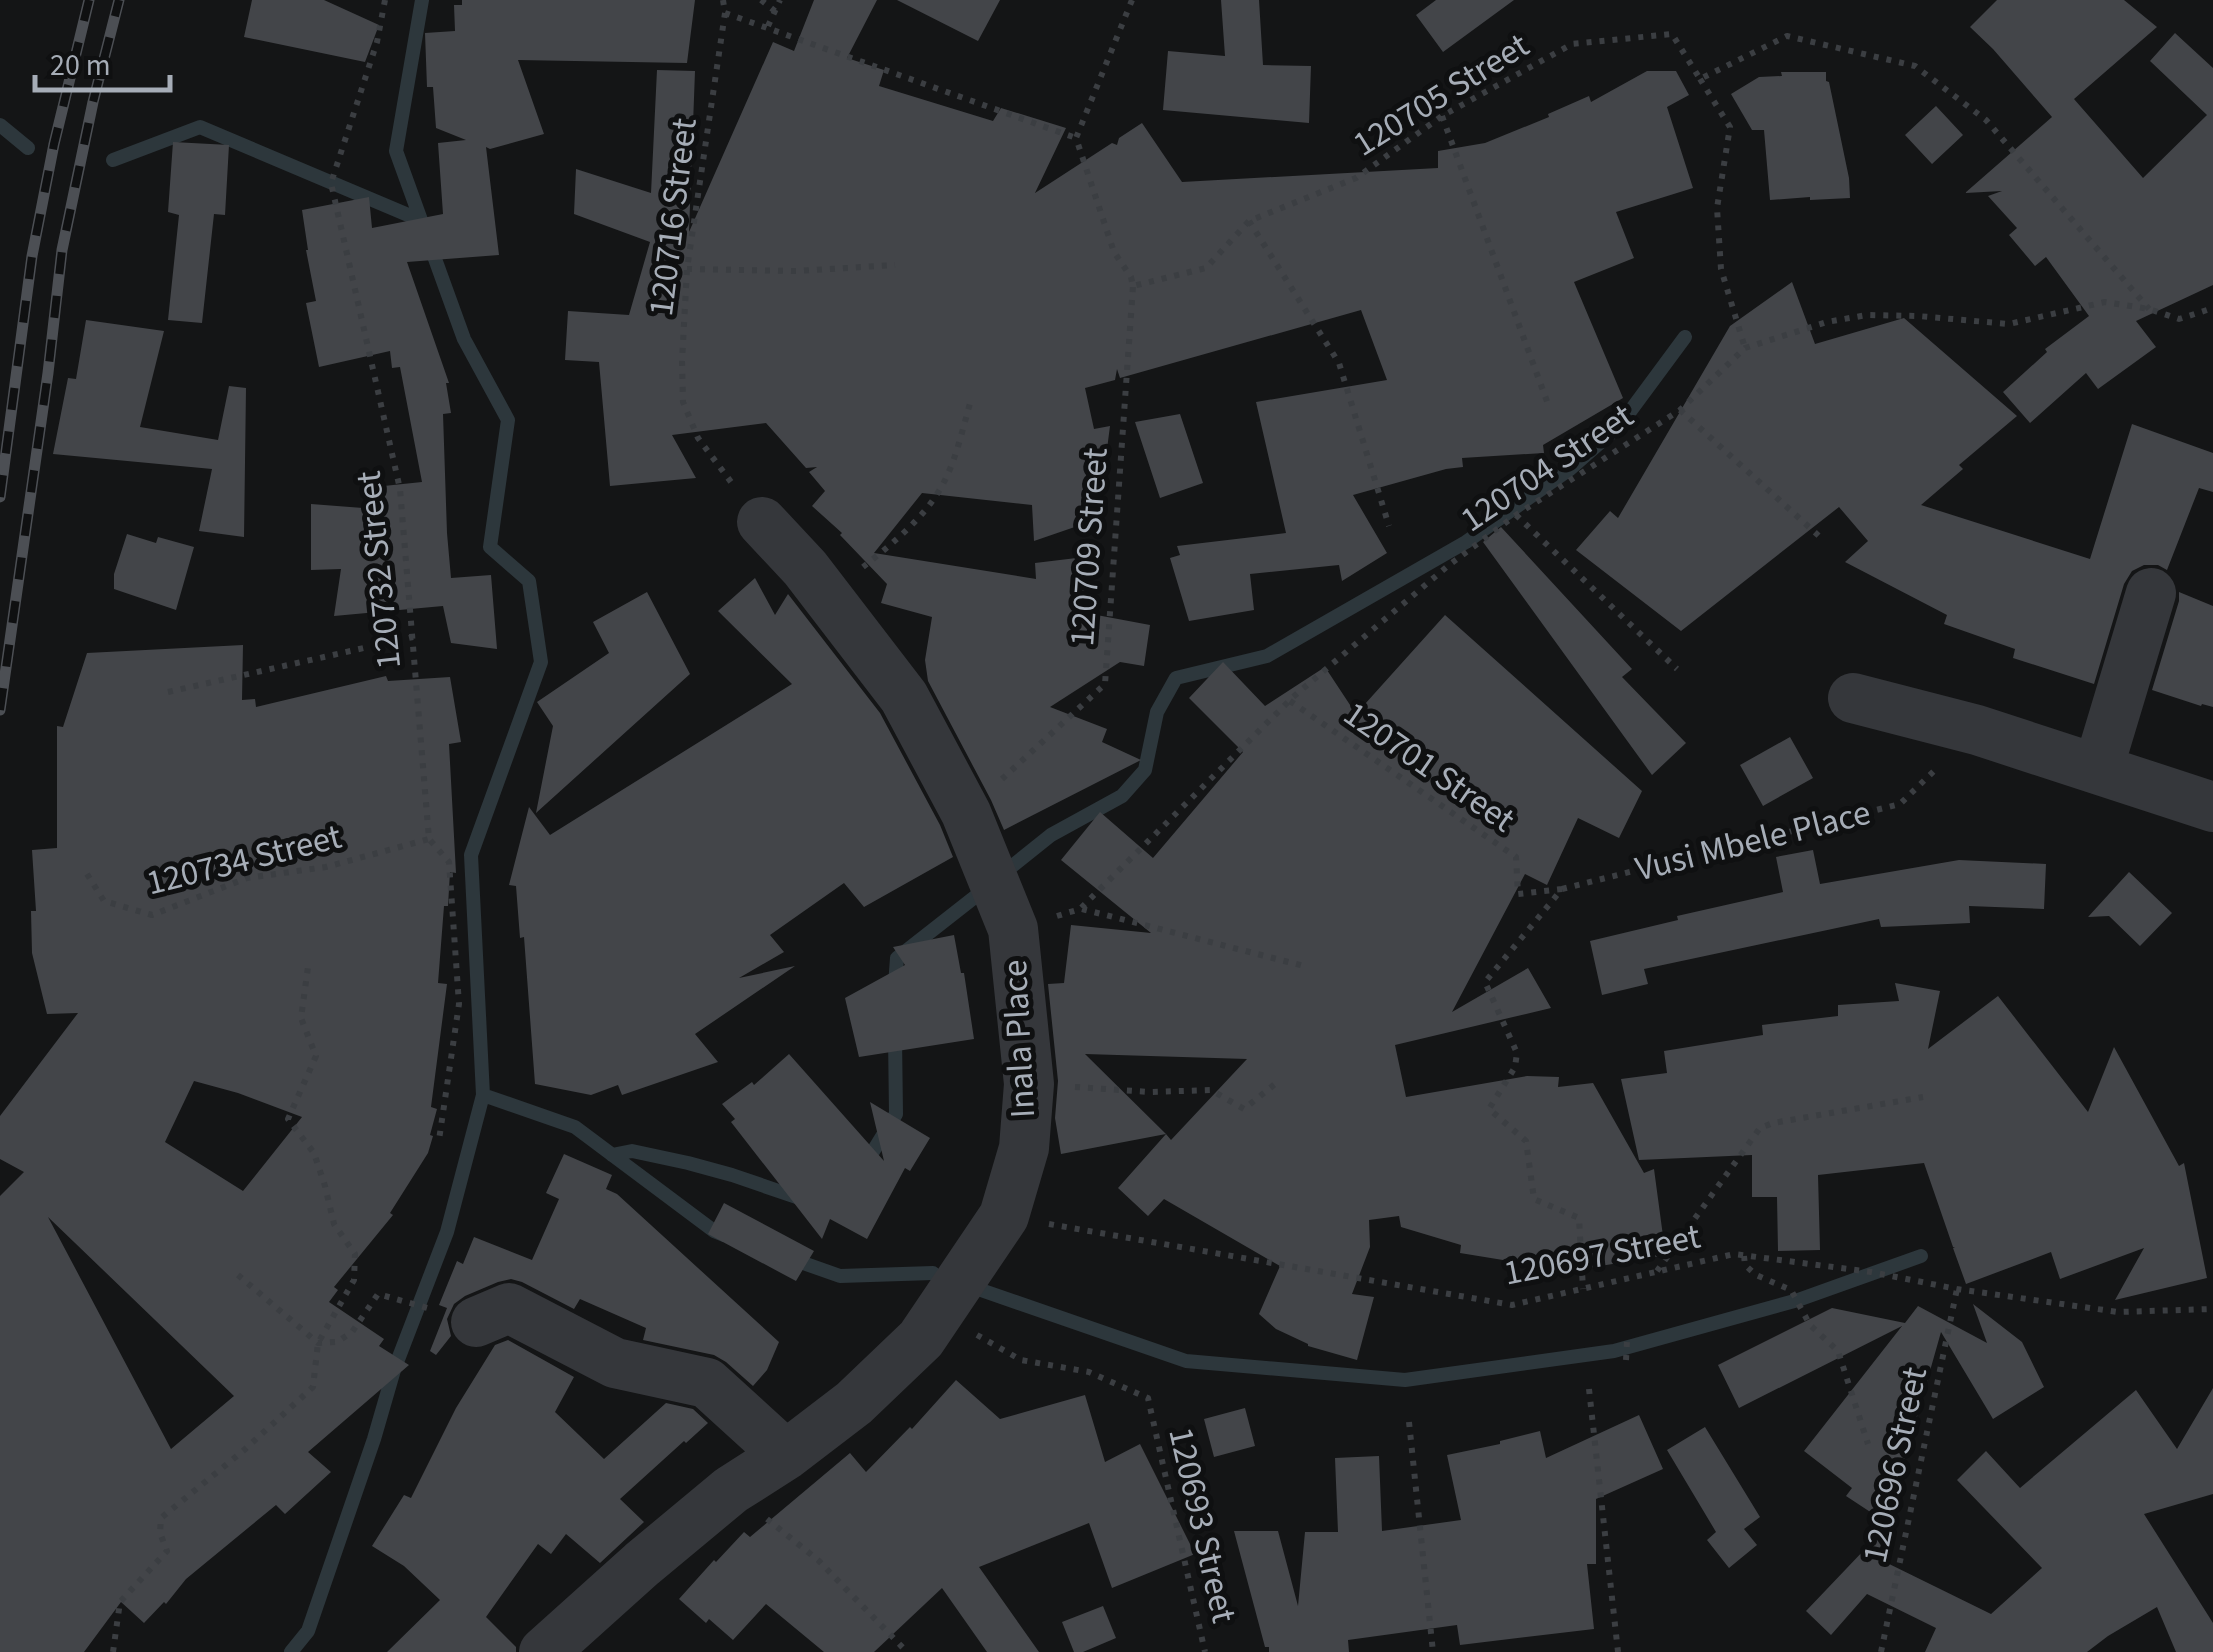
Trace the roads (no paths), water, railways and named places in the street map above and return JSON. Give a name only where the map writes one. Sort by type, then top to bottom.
[{"type":"street","name":"Inala Place","points":[[544,1652],[731,1490],[786,1455],[854,1403],[922,1339],[1004,1216],[1024,1148],[1029,1084],[1009,915],[966,813],[904,697],[828,597],[762,522]]},
{"type":"street","points":[[2098,770],[2151,592]]},
{"type":"street","points":[[1853,698],[1977,730],[2213,807]]},
{"type":"street","points":[[476,1322],[509,1308],[615,1364],[707,1383],[786,1455]]},
{"type":"waterway","points":[[291,1652],[308,1631],[394,1370],[447,1232],[483,1095],[471,855],[541,662],[529,581],[490,547],[508,420],[464,339],[396,151],[422,0]]},
{"type":"waterway","points":[[0,125],[28,148]]},
{"type":"waterway","points":[[113,160],[200,127],[420,220]]},
{"type":"waterway","points":[[1001,875],[1051,835],[1122,796],[1145,770],[1157,712],[1176,678],[1267,656],[1466,542],[1570,469],[1620,425],[1685,337]]},
{"type":"waterway","points":[[895,985],[897,958],[985,889]]},
{"type":"waterway","points":[[864,1166],[896,1114],[895,1037]]},
{"type":"waterway","points":[[483,1095],[575,1127],[724,1235]]},
{"type":"waterway","points":[[612,1155],[632,1151],[688,1163],[802,1199]]},
{"type":"waterway","points":[[978,1289],[1186,1361],[1405,1380],[1614,1351],[1798,1300],[1921,1256]]},
{"type":"waterway","points":[[792,1259],[840,1276],[933,1273]]},
{"type":"railway","points":[[0,497],[32,256],[89,0]]},
{"type":"railway","points":[[0,710],[62,250],[119,0]]}]
